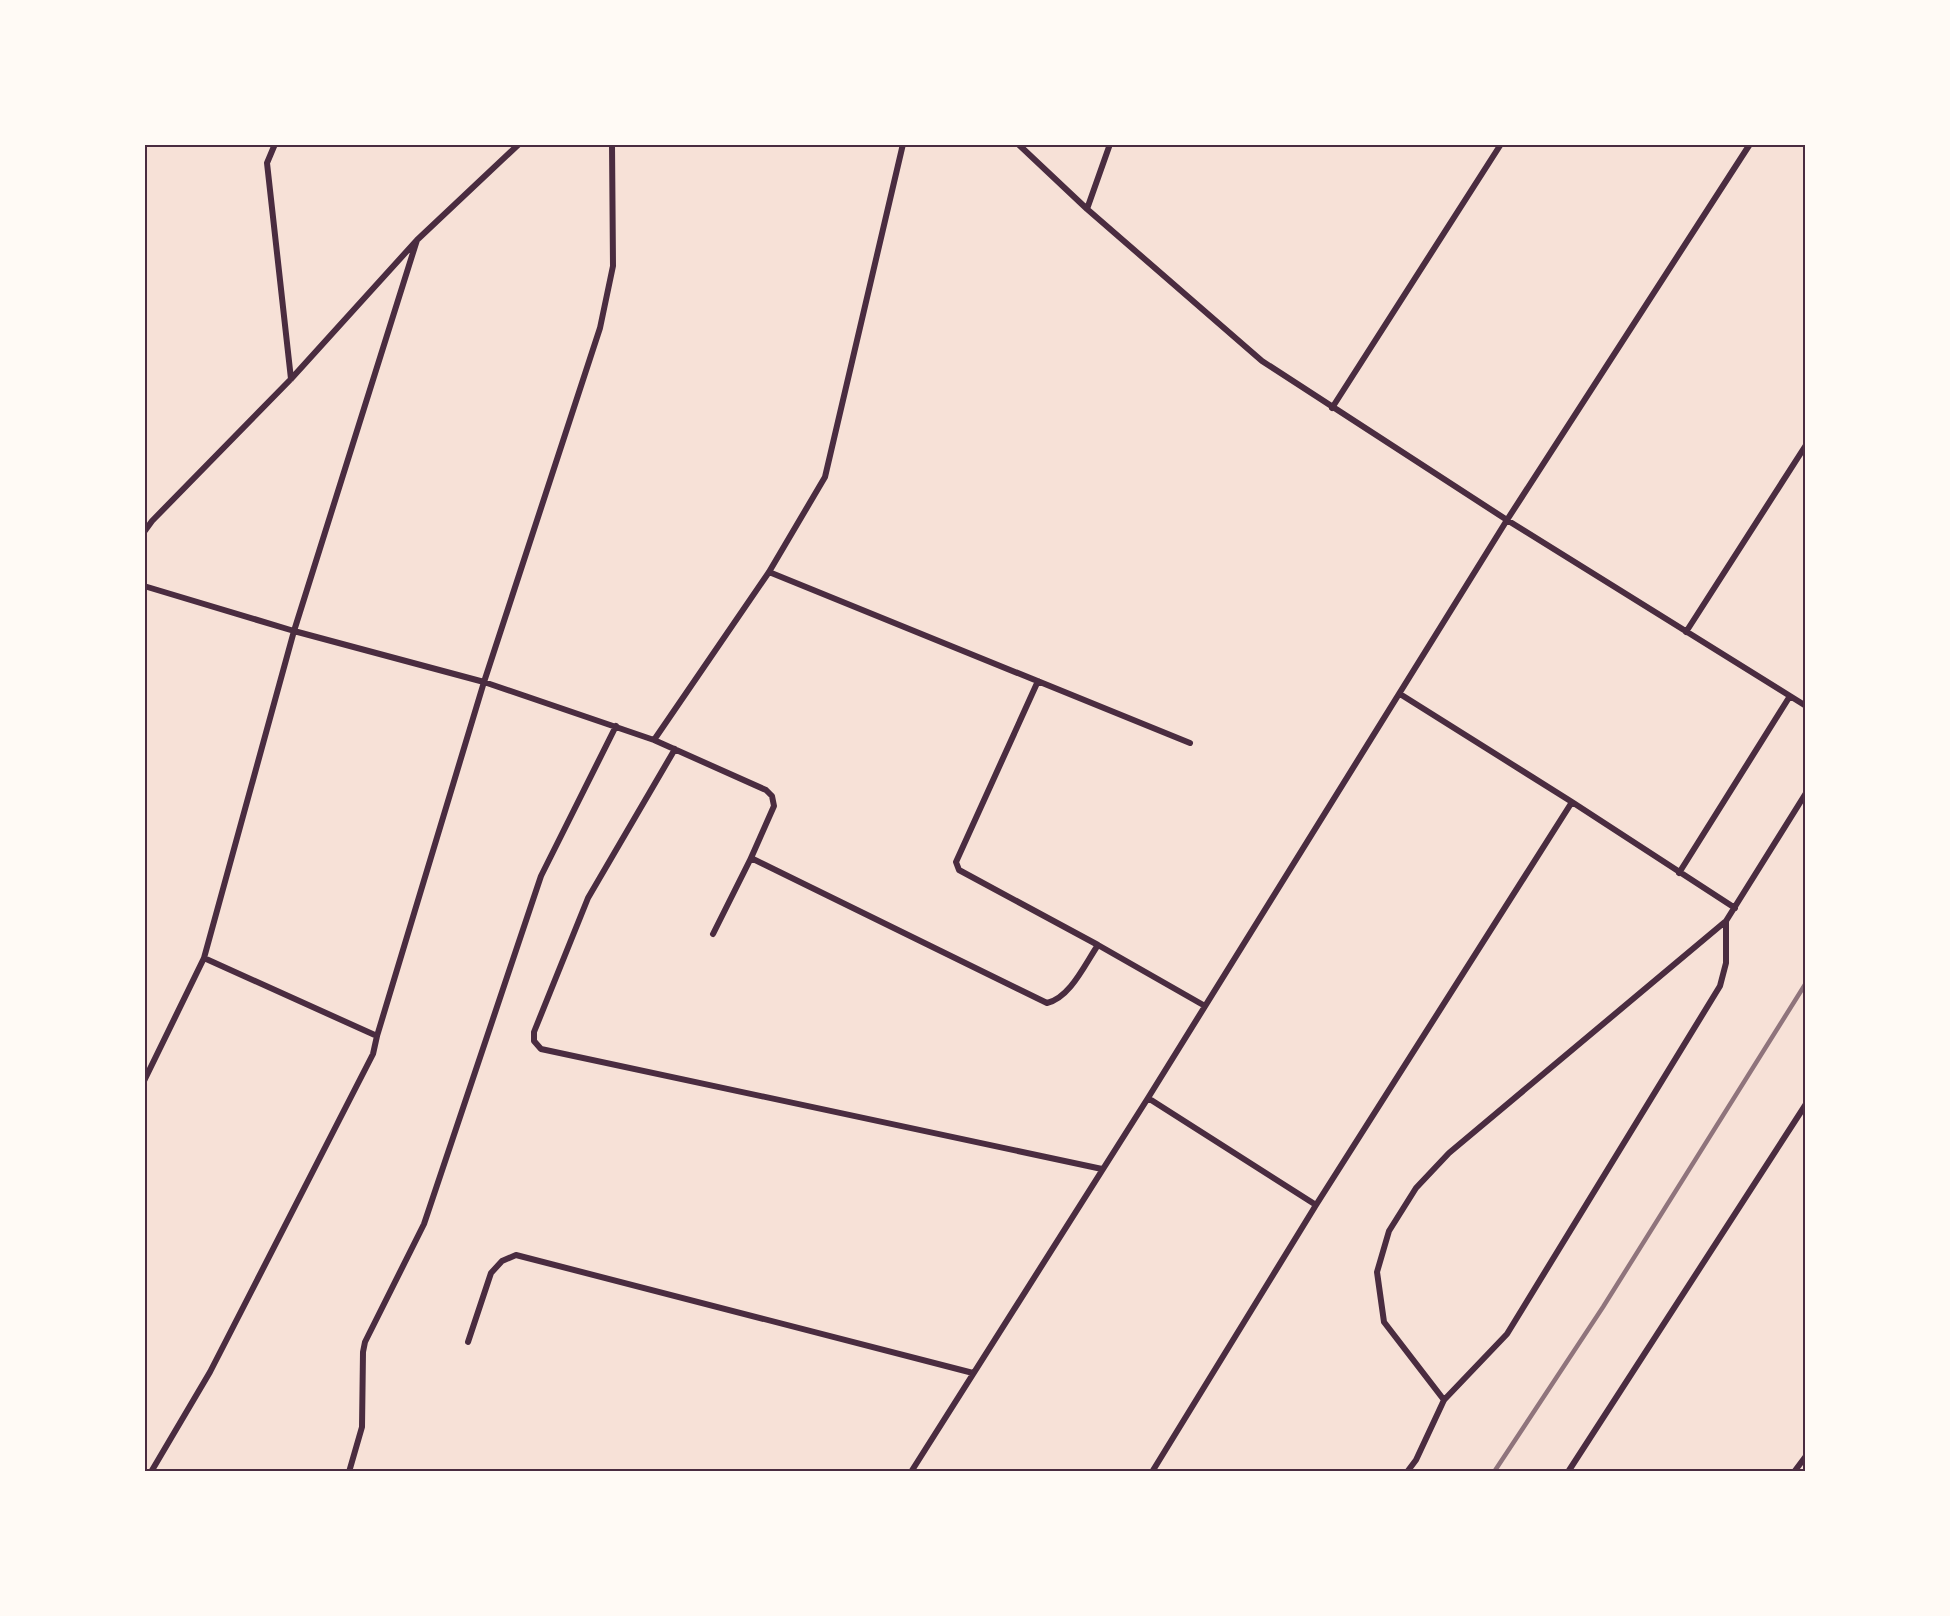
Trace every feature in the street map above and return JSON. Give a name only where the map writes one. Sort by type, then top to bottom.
[{"type":"street","points":[[275,144],[267,163],[291,379]]},
{"type":"street","points":[[144,532],[152,521],[291,379],[417,240],[519,144]]},
{"type":"street","points":[[151,1472],[216,1361],[373,1054],[484,682],[600,328],[613,266],[612,144]]},
{"type":"street","points":[[654,740],[769,572],[825,477],[903,144]]},
{"type":"street","points":[[1018,144],[1087,209],[1262,361],[1507,520],[1806,706]]},
{"type":"street","points":[[1087,209],[1110,144]]},
{"type":"street","points":[[1332,408],[1501,144]]},
{"type":"street","points":[[911,1472],[1148,1098],[1507,520],[1750,144]]},
{"type":"street","points":[[144,1081],[204,958],[294,631],[417,240]]},
{"type":"street","points":[[1686,632],[1806,445]]},
{"type":"street","points":[[769,572],[1190,743]]},
{"type":"street","points":[[144,586],[294,631],[484,682],[654,740],[766,790],[772,796],[774,806],[713,934]]},
{"type":"street","points":[[1038,681],[956,862],[959,870],[1205,1006]]},
{"type":"street","points":[[1400,694],[1735,908]]},
{"type":"street","points":[[1679,873],[1791,696]]},
{"type":"street","points":[[349,1472],[362,1427],[365,1342],[423,1224],[541,876],[616,726]]},
{"type":"street","points":[[675,749],[588,898],[534,1032],[534,1041],[541,1049],[1102,1169]]},
{"type":"street","points":[[1444,1400],[1384,1322],[1377,1272],[1389,1231],[1416,1188],[1449,1153],[1726,921],[1806,793]]},
{"type":"street","points":[[1152,1472],[1316,1206],[1572,802]]},
{"type":"street","points":[[751,858],[1047,1003],[1056,1001],[1066,994],[1098,945]]},
{"type":"street","points":[[1407,1472],[1416,1460],[1444,1400],[1507,1334],[1720,986],[1726,963],[1726,921]]},
{"type":"street","points":[[204,958],[377,1036]]},
{"type":"street","points":[[1148,1098],[1316,1206]]},
{"type":"street","points":[[1568,1472],[1806,1104]]},
{"type":"street","points":[[468,1342],[491,1273],[502,1260],[516,1255],[973,1373]]},
{"type":"street","points":[[1794,1472],[1806,1456]]},
{"type":"railway","points":[[1494,1472],[1603,1307],[1806,983]]}]
